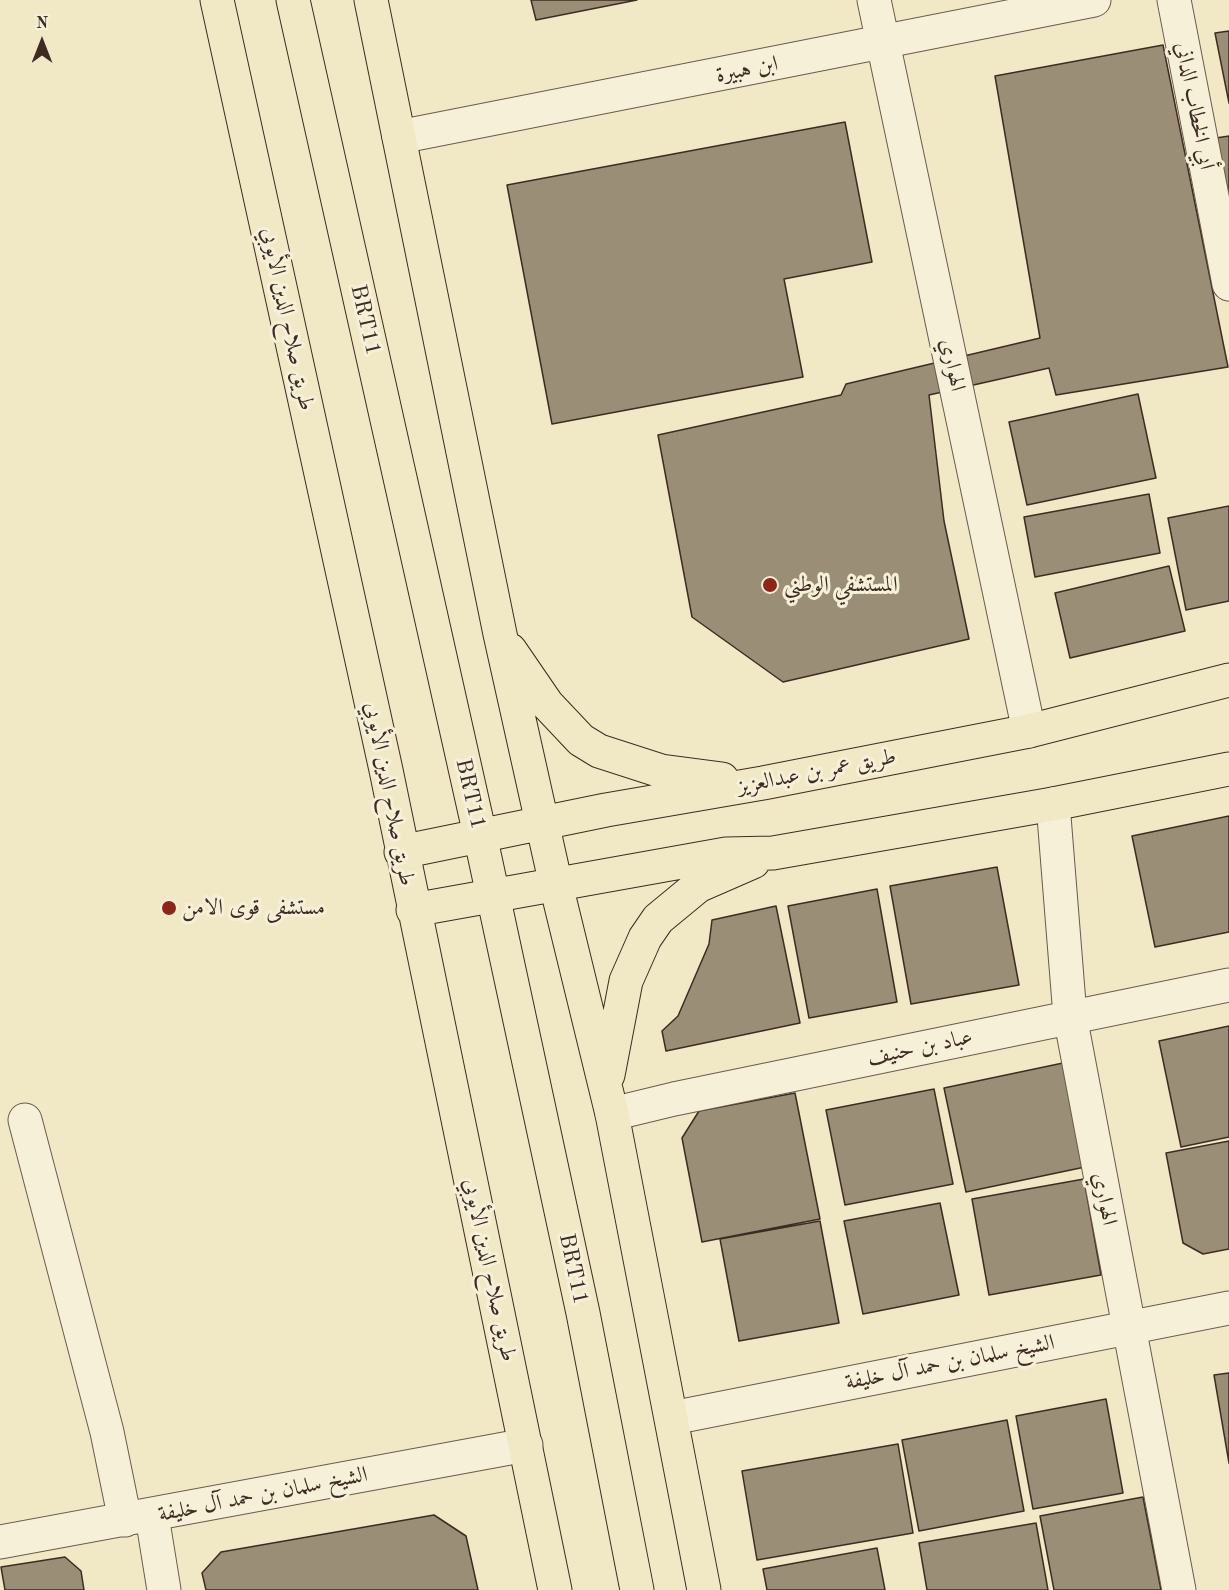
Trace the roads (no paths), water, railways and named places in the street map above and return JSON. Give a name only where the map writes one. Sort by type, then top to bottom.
[{"type":"main road","name":"طريق صلاح الدين الأيوبي","points":[[217,0],[401,852],[555,1590]]},
{"type":"main road","name":"BRT11","points":[[293,0],[480,835],[583,1313],[637,1590]]},
{"type":"main road","points":[[371,0],[500,634],[556,885],[609,1100],[704,1590]]},
{"type":"main road","points":[[500,634],[547,704],[581,740],[599,751],[634,764],[678,775],[763,783]]},
{"type":"main road","name":"طريق عمر بن عبدالعزيز","points":[[401,852],[1029,731],[1229,680]]},
{"type":"main road","points":[[413,910],[726,854],[773,853],[1053,804],[1229,769]]},
{"type":"main road","points":[[609,1100],[626,981],[645,938],[658,919],[698,886],[773,853]]},
{"type":"street","name":"الهواري","points":[[874,0],[1029,731]]},
{"type":"street","name":"ابن هبيرة","points":[[399,137],[1094,0]]},
{"type":"street","name":"أبي الخطاب الداني","points":[[1174,0],[1229,284]]},
{"type":"street","name":"الهواري","points":[[1053,804],[1070,1016],[1179,1590]]},
{"type":"street","name":"عباد بن حنيف","points":[[609,1100],[674,1099],[1229,985]]},
{"type":"street","points":[[25,1120],[107,1432],[164,1590]]},
{"type":"street","name":"الشيخ سلمان بن حمد آل خليفة","points":[[672,1418],[1229,1308]]},
{"type":"street","name":"الشيخ سلمان بن حمد آل خليفة","points":[[0,1542],[139,1518],[526,1444]]},
{"type":"place","name":"المستشفي الوطني","points":[[770,585]]},
{"type":"place","name":"مستشفى قوى الامن","points":[[169,908]]}]
